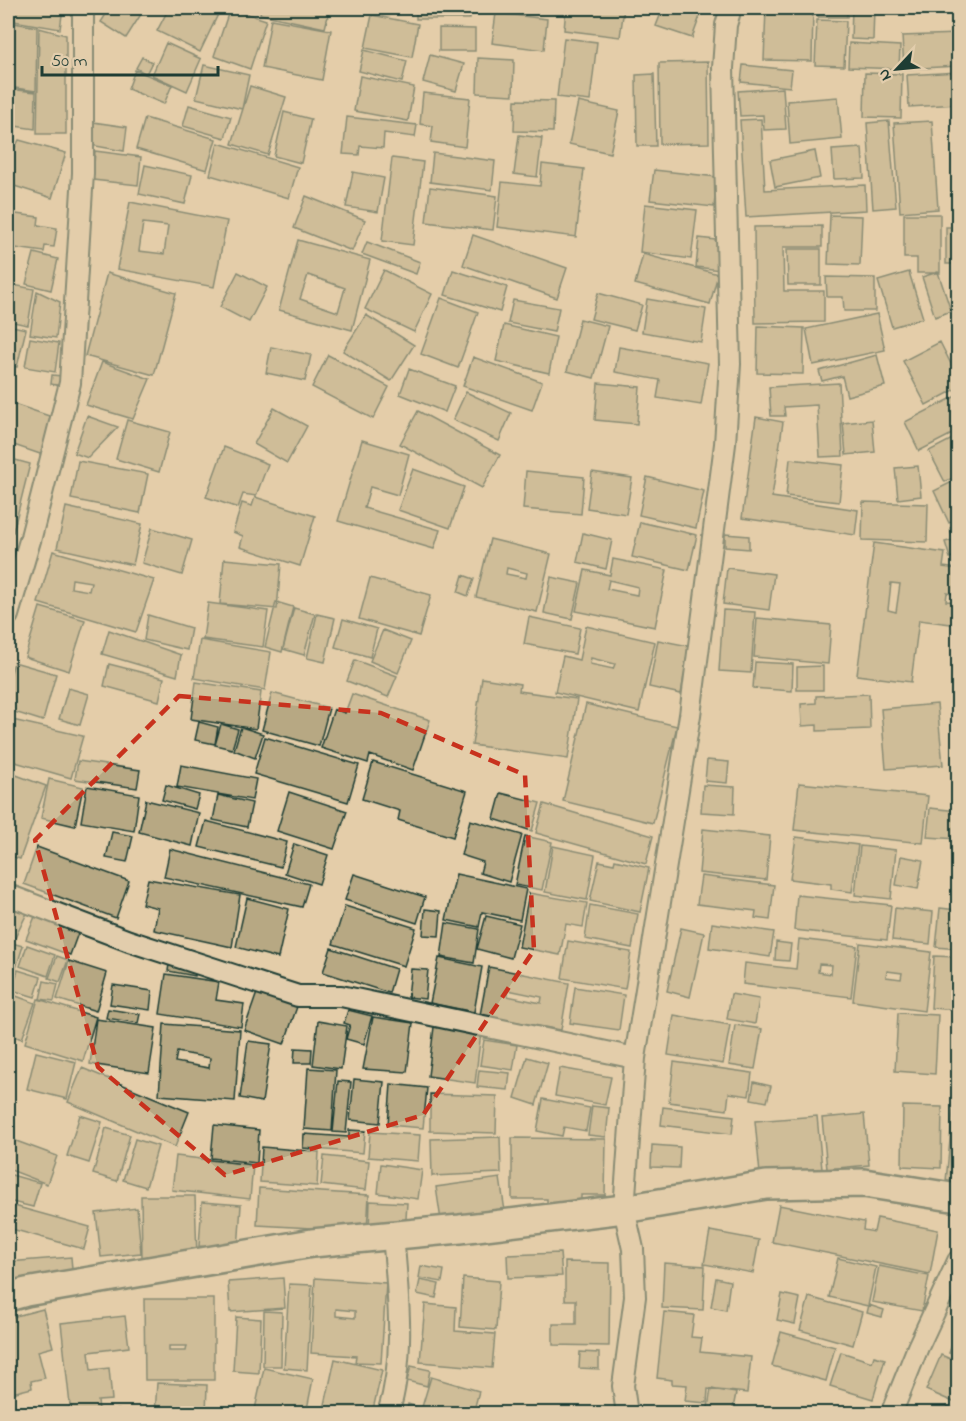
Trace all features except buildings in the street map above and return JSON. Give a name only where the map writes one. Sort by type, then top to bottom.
[{"type":"street","points":[[8,615],[31,537],[70,383],[83,173],[83,8]]},
{"type":"street","points":[[627,1413],[623,1386],[635,1297],[633,1249],[624,1209],[635,1058],[690,715],[725,444],[730,364],[723,68],[726,25],[731,8]]},
{"type":"street","points":[[8,895],[129,941],[298,996],[341,996],[635,1058]]},
{"type":"street","points":[[8,1297],[312,1243],[624,1209],[766,1185],[824,1182],[864,1183],[958,1198]]},
{"type":"street","points":[[388,1413],[393,1398],[400,1323],[393,1235]]},
{"type":"street","points":[[891,1413],[918,1347],[958,1262]]},
{"type":"highlighted area","points":[[179,696],[381,713],[525,775],[534,950],[423,1115],[225,1175],[98,1067],[35,840]]}]
